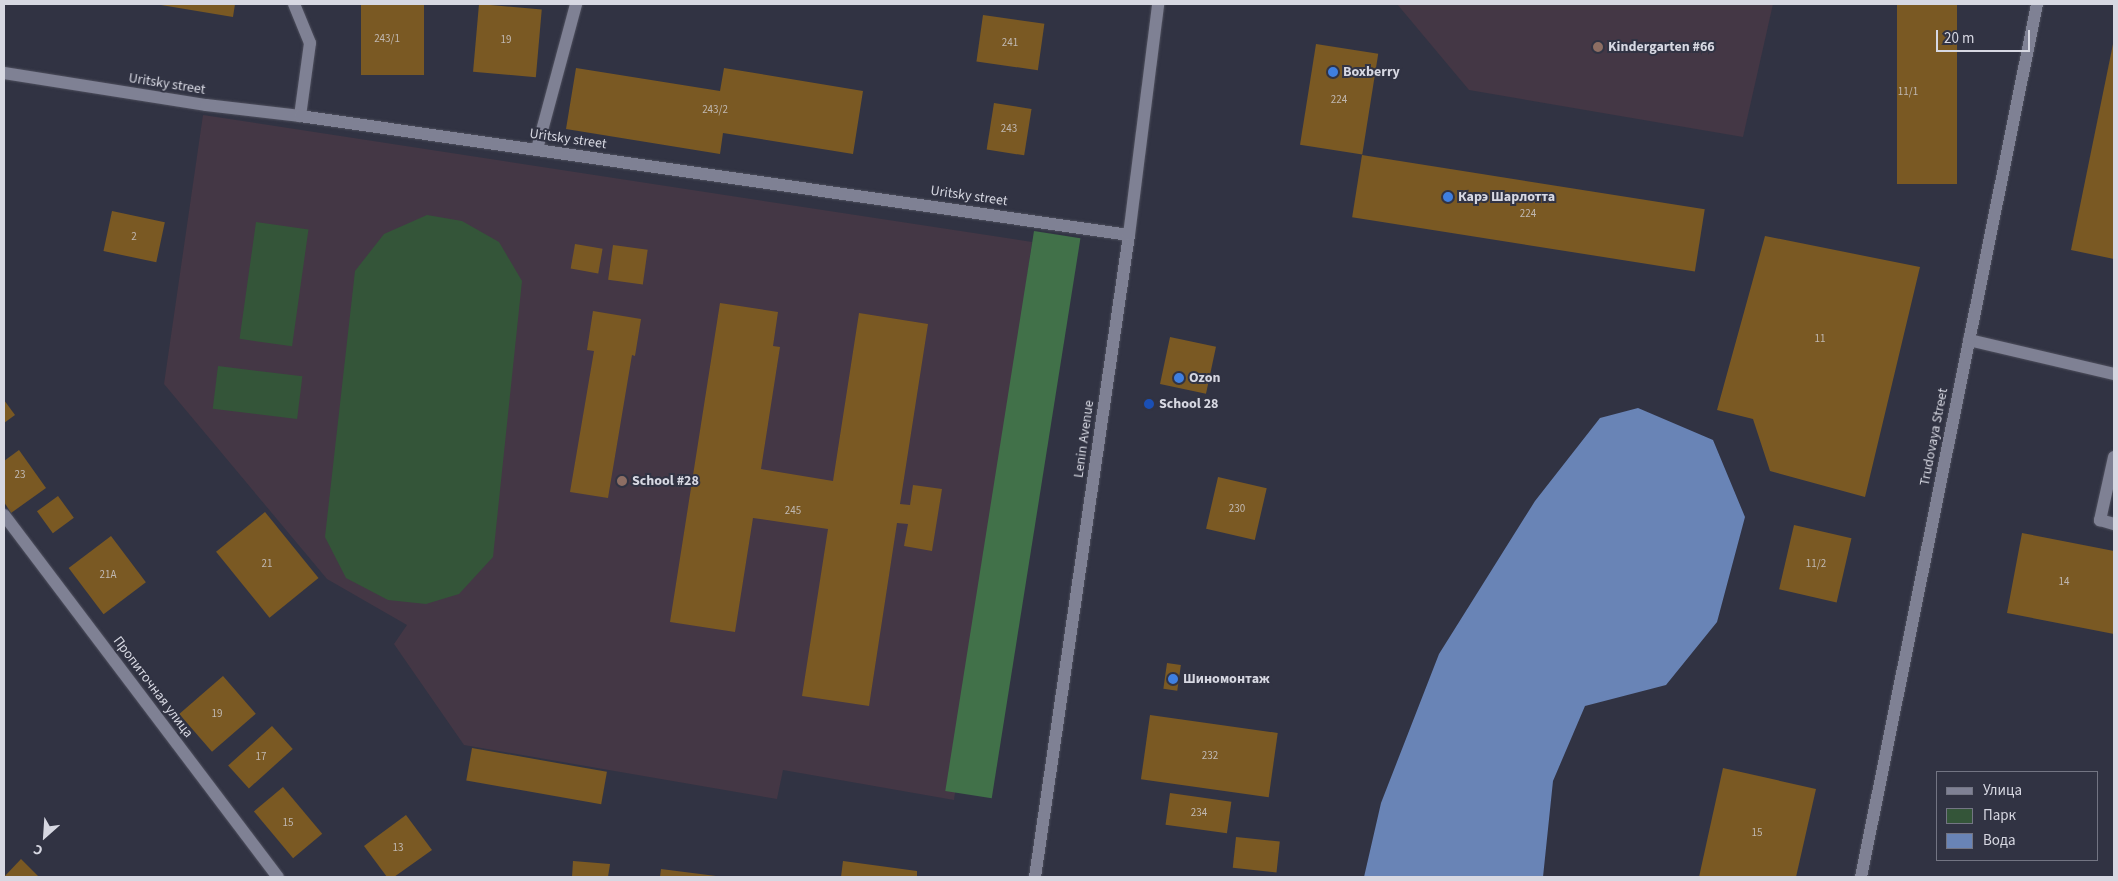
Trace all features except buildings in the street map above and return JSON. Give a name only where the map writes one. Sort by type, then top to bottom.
[{"type":"street","points":[[294,4],[310,43],[300,116]]},
{"type":"street","points":[[537,149],[576,4]]},
{"type":"street","name":"Lenin Avenue","points":[[1035,877],[1129,235],[1158,4]]},
{"type":"street","name":"Trudovaya Street","points":[[1861,877],[2038,4]]},
{"type":"street","name":"Uritsky street","points":[[4,73],[206,105],[537,149],[1129,235]]},
{"type":"street","points":[[1969,340],[2114,374]]},
{"type":"street","points":[[2114,457],[2100,520],[2114,524]]},
{"type":"street","name":"Пропиточная улица","points":[[4,515],[278,877]]},
{"type":"shaded area","name":"Kindergarten #66","points":[[1397,4],[1773,4],[1743,137],[1469,90]]},
{"type":"shaded area","name":"School #28","points":[[203,115],[1032,242],[954,800],[783,770],[777,799],[464,745],[394,644],[407,625],[327,579],[164,384]]},
{"type":"green space","points":[[427,215],[462,221],[499,242],[522,281],[493,557],[459,594],[426,604],[388,600],[346,578],[325,537],[355,271],[384,234]]},
{"type":"green space","points":[[256,222],[308,229],[292,346],[240,339]]},
{"type":"green space","points":[[1034,231],[1080,238],[992,798],[945,791]]},
{"type":"green space","points":[[218,366],[302,376],[297,419],[213,409]]},
{"type":"water","points":[[1638,408],[1713,440],[1745,517],[1717,622],[1666,685],[1585,706],[1553,781],[1543,877],[1364,877],[1381,803],[1439,654],[1535,501],[1600,418]]},
{"type":"place","name":"Kindergarten #66","points":[[1598,47]]},
{"type":"place","name":"Boxberry","points":[[1333,72]]},
{"type":"place","name":"Карэ Шарлотта","points":[[1448,197]]},
{"type":"place","name":"Ozon","points":[[1179,378]]},
{"type":"place","name":"School 28","points":[[1149,404]]},
{"type":"place","name":"School #28","points":[[622,481]]},
{"type":"place","name":"Шиномонтаж","points":[[1173,679]]}]
